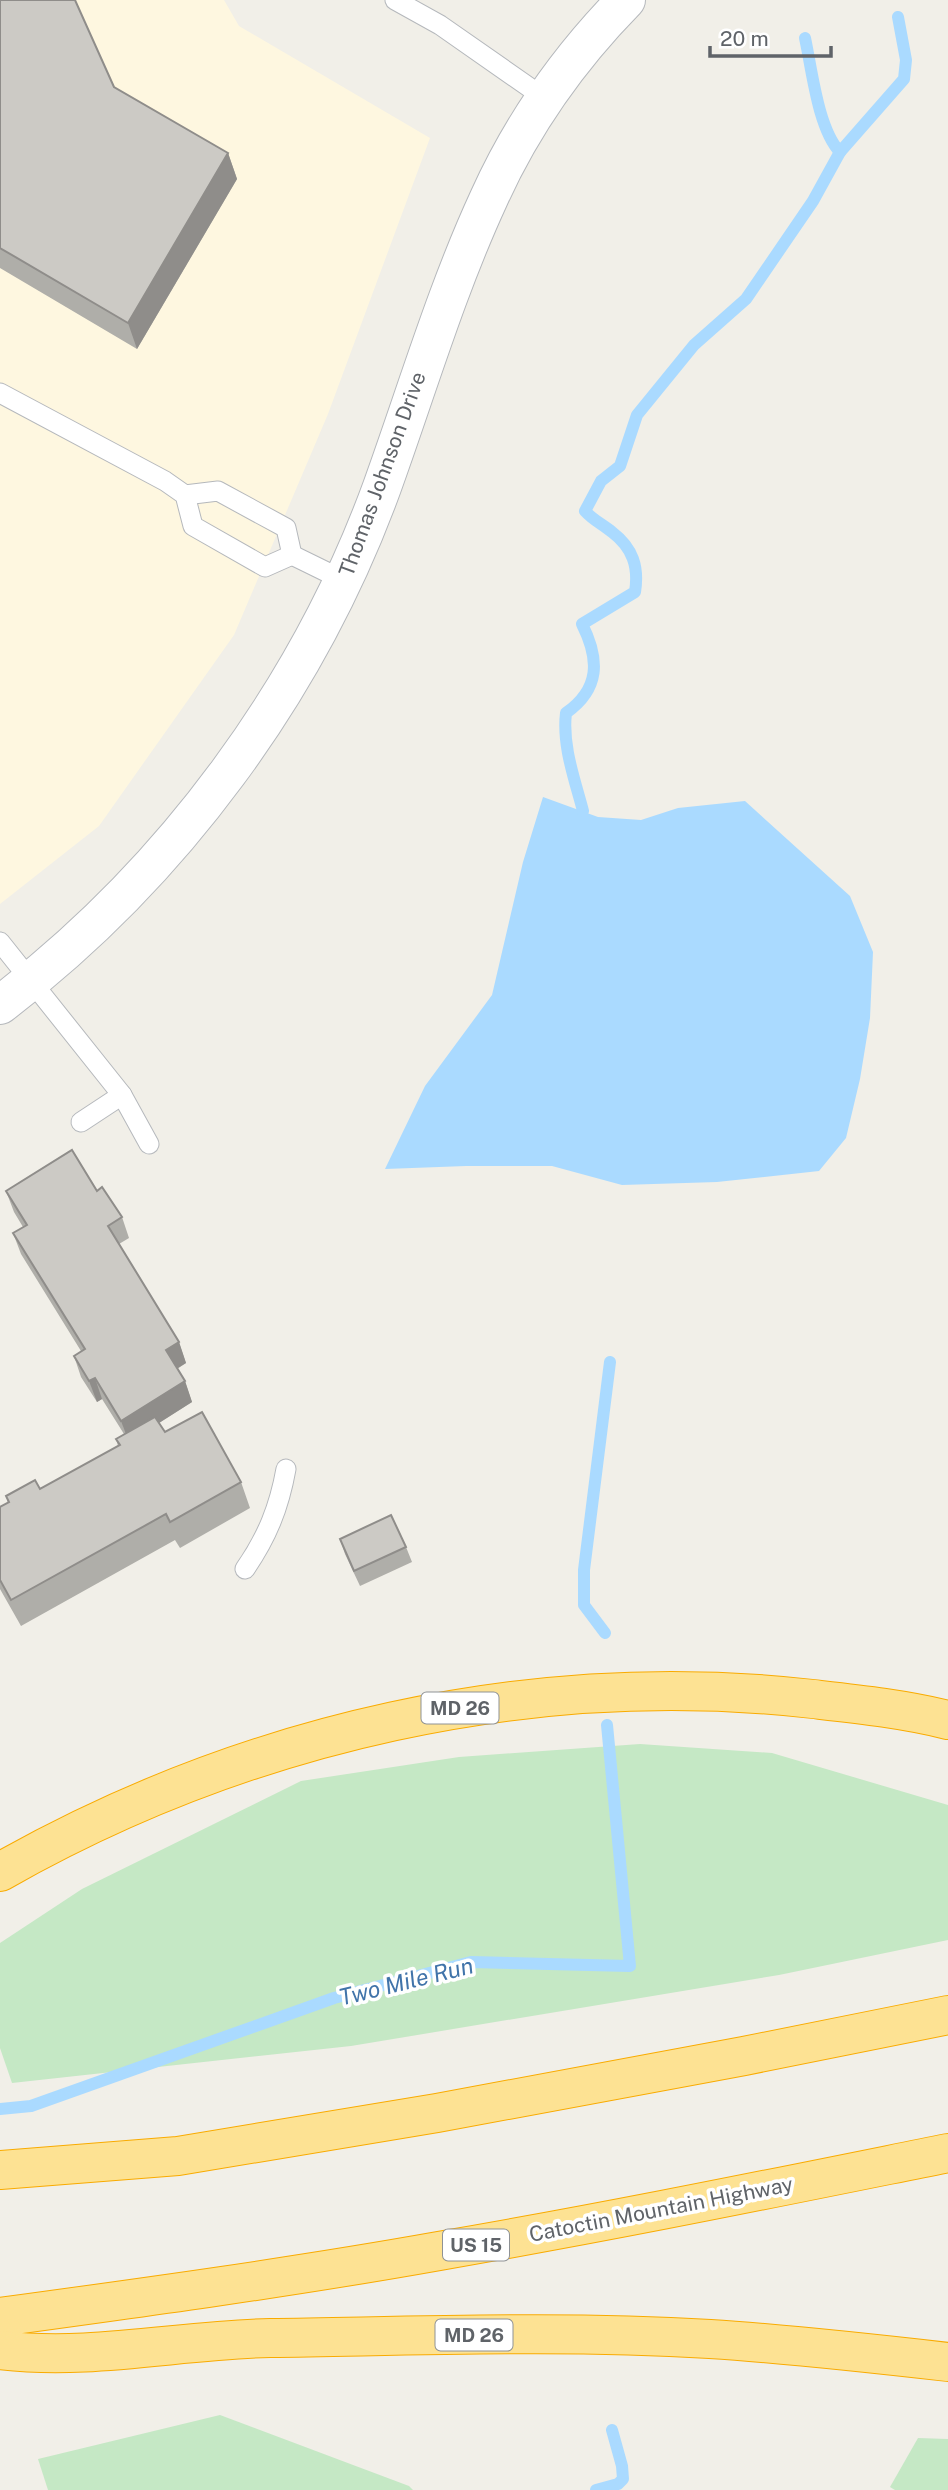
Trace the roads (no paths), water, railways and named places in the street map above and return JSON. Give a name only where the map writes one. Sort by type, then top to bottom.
[{"type":"highway","name":"MD 26","points":[[0,1872],[83,1828],[166,1791],[232,1766],[309,1742],[464,1707],[550,1697],[643,1692],[750,1692],[842,1702],[948,1720]]},
{"type":"highway","points":[[0,2170],[178,2156],[437,2113],[948,2015]]},
{"type":"highway","name":"Catoctin Mountain Highway","points":[[0,2317],[278,2278],[440,2251],[948,2153]]},
{"type":"highway","name":"MD 26","points":[[0,2350],[39,2355],[254,2338],[576,2335],[722,2340],[840,2349],[948,2362]]},
{"type":"street","name":"Thomas Johnson Drive","points":[[0,1005],[92,928],[140,878],[199,811],[248,744],[292,676],[343,580],[382,488],[416,383],[489,198],[514,149],[545,99],[587,41],[626,0]]},
{"type":"lane","points":[[395,0],[440,25],[545,99]]},
{"type":"lane","points":[[0,393],[165,481],[185,495],[194,526],[265,567],[292,555]]},
{"type":"lane","points":[[185,495],[218,491],[286,528],[292,555]]},
{"type":"lane","points":[[292,555],[343,580]]},
{"type":"lane","points":[[0,942],[122,1095],[149,1144]]},
{"type":"lane","points":[[81,1122],[122,1095]]},
{"type":"lane","points":[[245,1569],[256,1553],[279,1504],[286,1469]]},
{"type":"water","points":[[543,797],[598,817],[641,820],[678,808],[745,801],[850,896],[873,952],[870,1018],[860,1079],[846,1138],[819,1171],[717,1182],[622,1185],[552,1166],[385,1169],[425,1086],[492,995],[523,862]]},
{"type":"waterway","points":[[583,811],[570,763],[565,725],[566,713],[585,694],[594,673],[592,650],[582,624],[635,592],[636,583],[635,566],[630,551],[619,538],[585,511],[601,481],[620,466],[637,415],[694,345],[746,299],[813,201],[840,152],[904,79],[906,60],[898,17]]},
{"type":"waterway","points":[[805,38],[821,114],[832,142],[840,152]]},
{"type":"waterway","name":"Two Mile Run","points":[[605,1633],[584,1605],[584,1570],[610,1362]]},
{"type":"waterway","name":"Two Mile Run","points":[[0,2109],[31,2106],[334,1998],[471,1962],[630,1966],[607,1725]]},
{"type":"waterway","name":"Two Mile Run","points":[[596,2490],[618,2484],[623,2479],[612,2430]]}]
